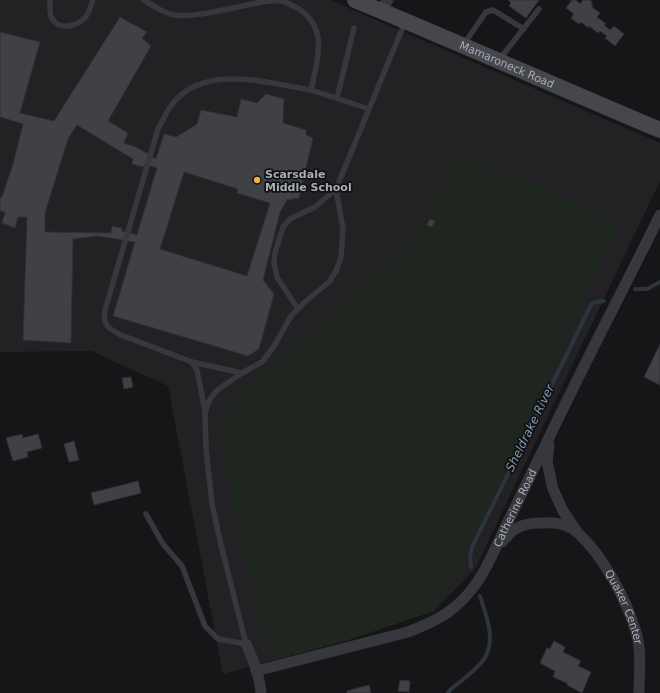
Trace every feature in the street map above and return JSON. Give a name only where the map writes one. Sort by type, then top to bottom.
[{"type":"street","name":"Mamaroneck Road","points":[[355,0],[384,5],[406,21],[660,130]]},
{"type":"street","name":"Catherine Road","points":[[256,671],[408,632],[434,622],[444,616],[468,594],[478,581],[495,549],[660,215]]},
{"type":"street","name":"Quaker Center","points":[[550,435],[547,462],[553,489],[563,511],[599,557],[612,578],[621,593],[630,615],[636,634],[640,662],[639,693]]},
{"type":"street","name":"Quaker Center","points":[[495,549],[515,529],[524,525],[535,523],[559,523],[578,532]]},
{"type":"street","points":[[246,644],[261,686],[261,693]]},
{"type":"lane","points":[[50,0],[50,14],[54,21],[59,26],[68,27],[79,22],[86,16],[92,0]]},
{"type":"lane","points":[[144,0],[164,12],[182,16],[275,0],[291,4],[305,13],[313,23],[318,34],[319,50],[311,90]]},
{"type":"lane","points":[[499,60],[539,9]]},
{"type":"lane","points":[[464,45],[486,12],[493,10],[524,29]]},
{"type":"lane","points":[[298,309],[277,277],[274,262],[283,227],[290,219],[315,207],[336,189],[406,21]]},
{"type":"lane","points":[[337,98],[354,28]]},
{"type":"lane","points":[[242,373],[192,362],[121,336],[105,324],[103,319],[158,129],[172,103],[187,90],[226,79],[246,79],[311,90],[369,109]]},
{"type":"lane","points":[[205,414],[209,401],[216,391],[242,373],[262,362],[274,346],[291,316],[329,282],[336,271],[341,256],[343,229],[336,189]]},
{"type":"lane","points":[[146,514],[163,544],[182,566],[205,626],[218,639],[246,644],[212,504],[206,449],[205,414],[197,370],[192,362]]},
{"type":"shaded area","name":"Scarsdale Middle School","points":[[0,0],[330,0],[660,143],[660,181],[475,569],[434,611],[348,640],[223,674],[168,386],[91,351],[0,352]]},
{"type":"shaded area","points":[[455,150],[620,221],[451,585],[434,611],[348,640],[294,655],[265,650],[234,510],[222,438],[232,393],[271,367],[404,251],[429,217]]},
{"type":"building","points":[[508,0],[539,0],[526,18],[509,6],[511,3]]},
{"type":"building","points":[[572,0],[576,0],[580,4],[583,0],[590,0],[592,2],[592,7],[600,13],[597,17],[606,24],[604,25],[610,30],[614,26],[624,34],[615,46],[605,38],[607,36],[600,31],[598,33],[589,26],[588,28],[581,22],[579,24],[571,18],[574,14],[566,8]]},
{"type":"building","name":"Scarsdale Middle School","points":[[120,17],[147,32],[142,38],[151,46],[108,121],[128,133],[124,143],[136,147],[156,159],[164,134],[176,137],[197,124],[201,110],[237,117],[241,99],[257,103],[266,94],[284,99],[283,123],[306,130],[306,135],[313,138],[299,198],[287,200],[280,212],[263,280],[274,294],[259,349],[248,356],[113,316],[135,242],[98,236],[73,239],[71,343],[23,340],[27,217],[18,217],[15,228],[2,223],[5,212],[0,211],[0,197],[2,197],[13,164],[23,124],[0,117],[0,32],[40,42],[20,113],[54,121]],"holes":[[[77,125],[133,159],[132,164],[143,167],[145,164],[157,168],[137,235],[122,231],[122,228],[112,226],[111,233],[45,232],[45,213],[68,139]],[[184,172],[238,189],[237,193],[270,203],[247,276],[160,249]]]},
{"type":"building","points":[[430,219],[435,221],[432,227],[427,225]]},
{"type":"building","points":[[660,344],[660,385],[644,377]]},
{"type":"building","points":[[131,377],[133,387],[124,389],[122,378]]},
{"type":"building","points":[[22,434],[23,438],[38,434],[42,448],[27,452],[28,457],[13,461],[6,438]]},
{"type":"building","points":[[74,441],[79,460],[69,462],[64,444]]},
{"type":"building","points":[[138,481],[141,493],[94,505],[91,493]]},
{"type":"building","points":[[554,641],[565,647],[563,652],[581,661],[578,666],[591,672],[582,693],[567,685],[567,683],[553,677],[555,671],[540,663],[547,648],[550,649]]},
{"type":"building","points":[[400,680],[410,681],[409,692],[398,691]]},
{"type":"building","points":[[369,685],[371,693],[347,693],[347,691]]},
{"type":"waterway","name":"Sheldrake River","points":[[635,289],[647,289],[660,282]]},
{"type":"waterway","name":"Sheldrake River","points":[[471,567],[470,557],[472,547],[588,311],[592,303],[604,301]]},
{"type":"waterway","name":"Sheldrake River","points":[[448,693],[482,662],[488,651],[490,644],[489,630],[480,596]]},
{"type":"place","name":"Scarsdale Middle School","points":[[257,180]]}]
